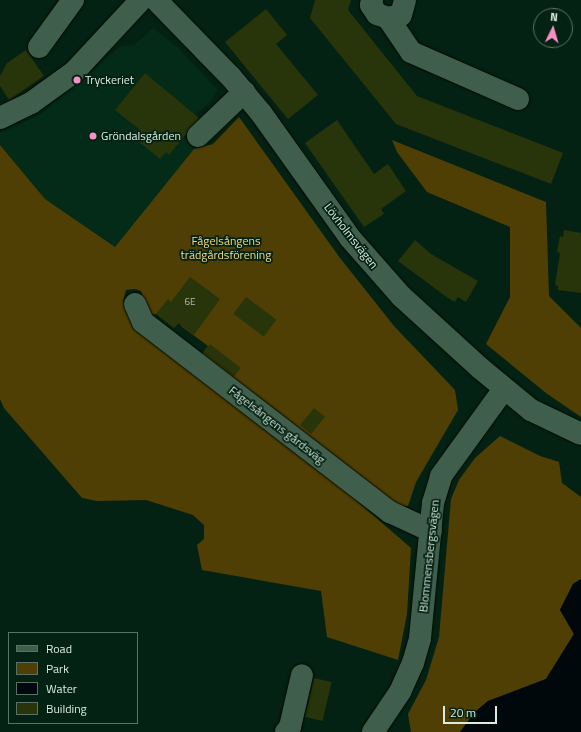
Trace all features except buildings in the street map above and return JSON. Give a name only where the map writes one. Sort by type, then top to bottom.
[{"type":"street","points":[[39,47],[73,0]]},
{"type":"street","points":[[0,118],[30,103],[74,72],[141,0]]},
{"type":"street","name":"Lövholmsvägen","points":[[156,0],[244,92],[370,263],[428,321],[504,389],[531,410],[581,434]]},
{"type":"street","points":[[372,0],[371,5],[377,14],[388,18],[401,15],[405,0]]},
{"type":"street","points":[[388,18],[411,52],[518,99]]},
{"type":"street","points":[[198,136],[244,92]]},
{"type":"street","name":"Fågelsångens gårdsväg","points":[[135,304],[143,322],[383,508],[430,531]]},
{"type":"street","name":"Blommensbergsvägen","points":[[373,732],[400,692],[413,663],[420,638],[433,503],[441,476],[451,459],[504,389]]},
{"type":"street","points":[[286,732],[290,727],[302,675]]},
{"type":"shaded area","name":"Gröndalsgården","points":[[153,28],[177,47],[218,90],[210,102],[195,114],[200,118],[183,138],[194,149],[115,247],[45,199],[0,145],[0,133],[41,114],[121,46],[134,45]]},
{"type":"green space","name":"Fågelsångens trädgårdsförening","points":[[239,117],[340,258],[394,326],[455,390],[458,410],[416,482],[408,506],[391,506],[199,358],[208,346],[181,326],[182,324],[179,322],[174,328],[156,314],[149,315],[141,291],[135,289],[126,290],[123,301],[131,317],[277,432],[411,548],[407,614],[398,660],[327,637],[321,591],[202,570],[197,545],[204,539],[204,525],[193,515],[146,500],[97,501],[82,498],[4,408],[0,399],[0,145],[45,199],[115,247],[194,149],[213,144]]},
{"type":"green space","points":[[392,140],[546,202],[549,296],[581,328],[581,417],[546,393],[486,344],[510,297],[510,227],[427,192],[397,152]]},
{"type":"green space","points":[[500,436],[540,456],[559,462],[562,483],[581,497],[581,579],[573,584],[560,610],[574,634],[546,679],[488,701],[475,712],[460,732],[411,732],[408,714],[426,680],[439,637],[451,499],[459,480],[475,458]]},
{"type":"water","points":[[581,579],[581,732],[460,732],[475,712],[488,701],[546,679],[574,634],[560,610],[573,584]]},
{"type":"place","name":"Tryckeriet","points":[[77,80]]},
{"type":"place","name":"Gröndalsgården","points":[[93,136]]}]
